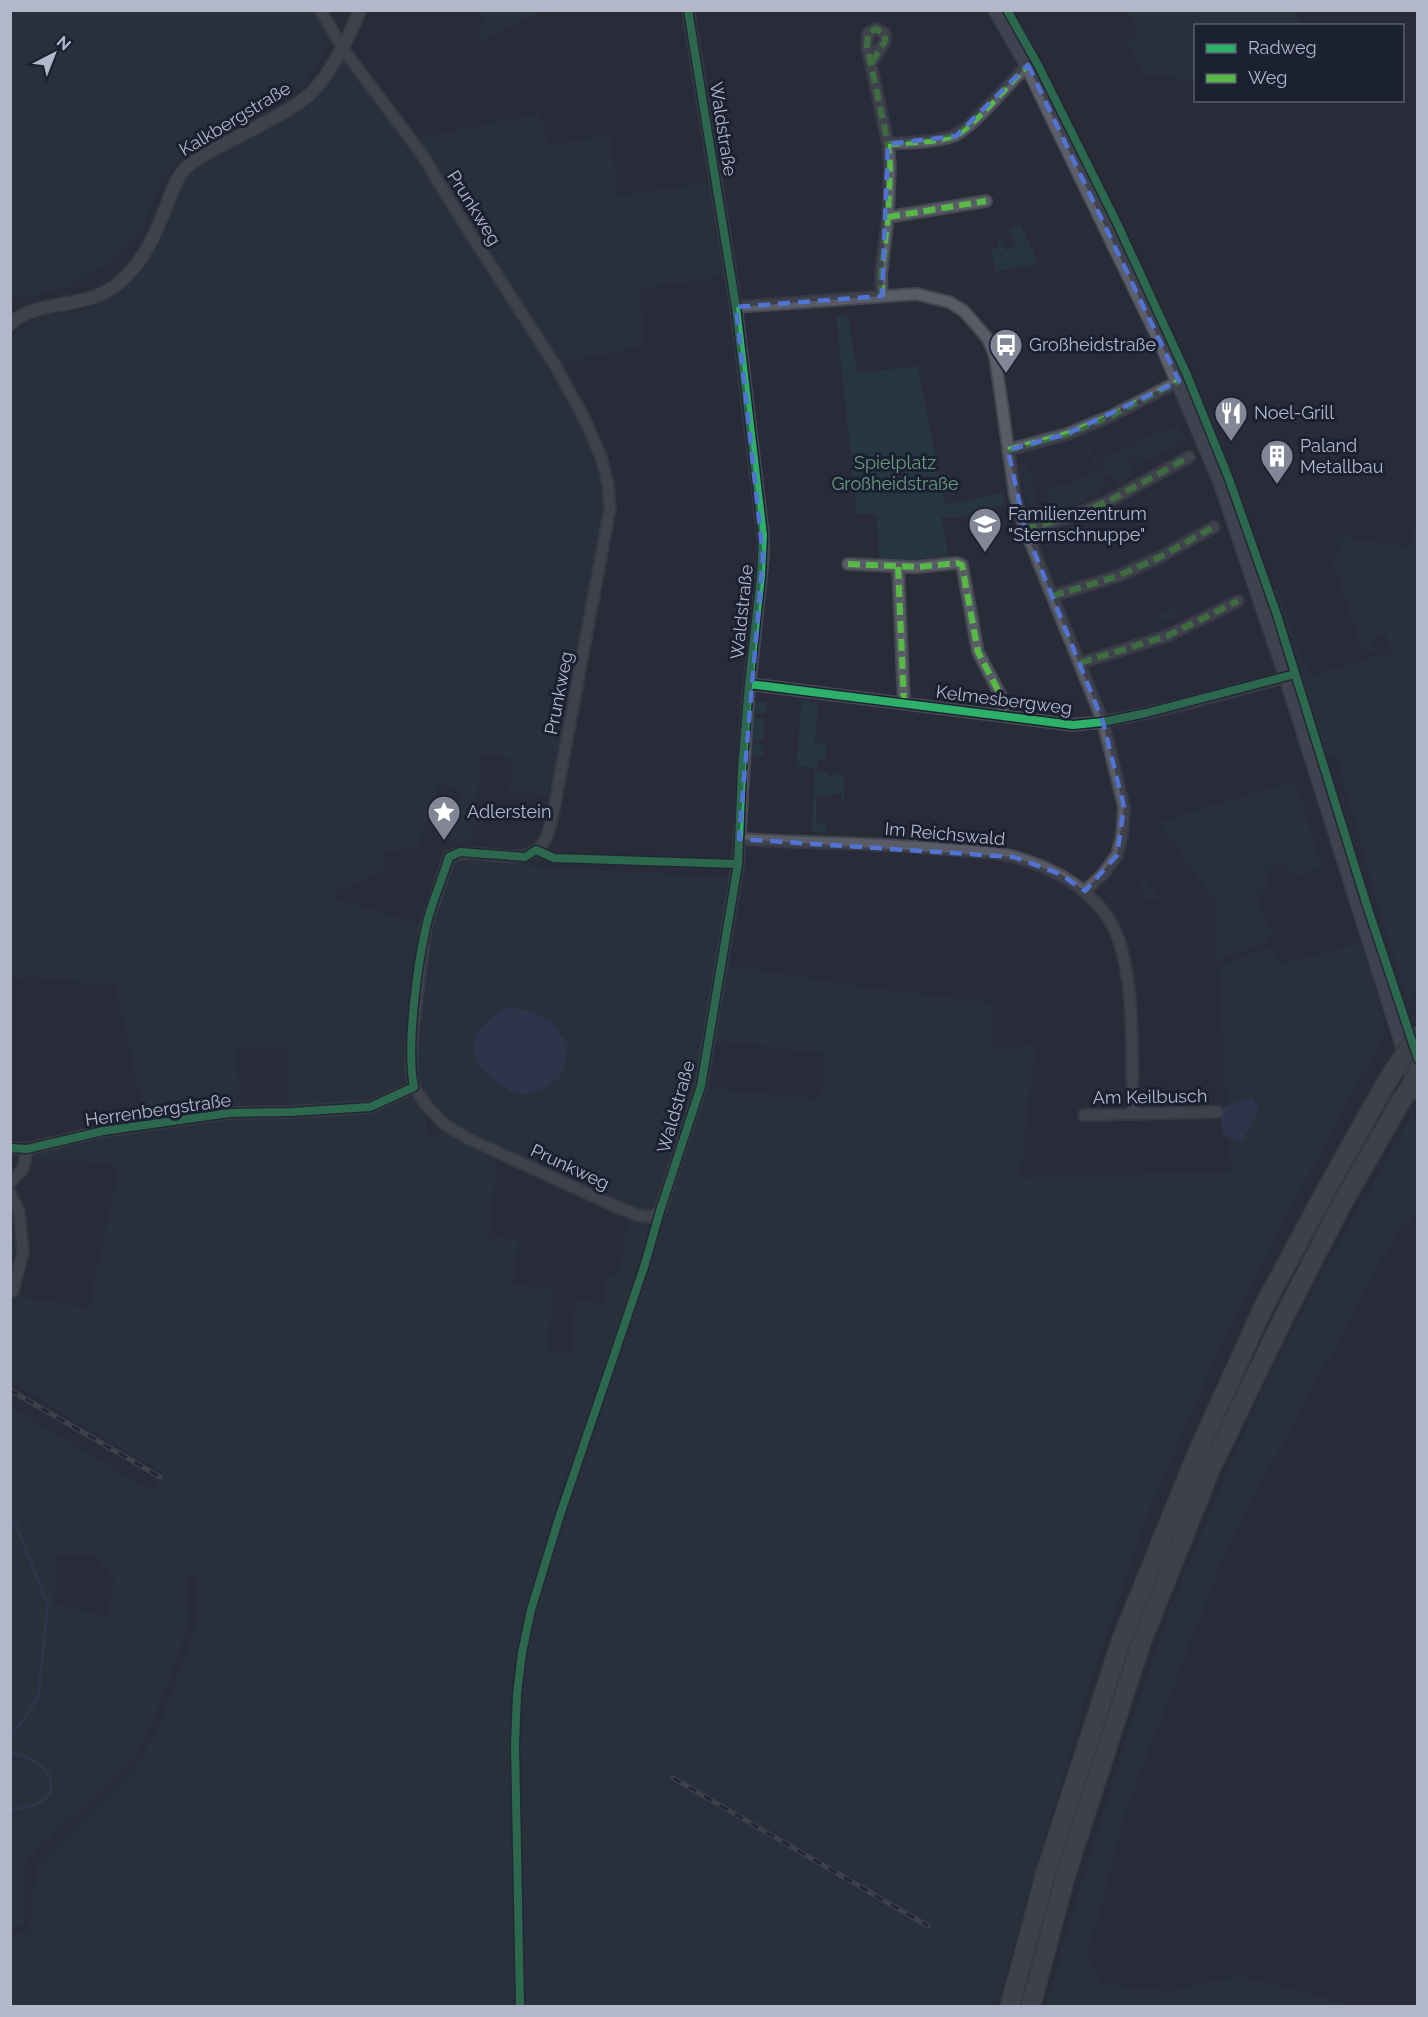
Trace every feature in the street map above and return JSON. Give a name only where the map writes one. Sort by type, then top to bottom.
[{"type":"highway","points":[[1010,2007],[1046,1872],[1121,1641],[1191,1467],[1263,1308],[1324,1192],[1389,1078],[1418,1035]]},
{"type":"highway","points":[[1030,2007],[1066,1874],[1141,1643],[1210,1470],[1342,1204],[1418,1075]]},
{"type":"main road","points":[[996,10],[1028,65],[1179,381],[1221,482],[1287,677],[1418,1092]]},
{"type":"street","name":"Prunkweg","points":[[320,10],[342,46],[421,153],[555,365],[584,418],[601,457],[608,483],[610,508],[554,809],[546,837],[536,850],[525,857],[460,852],[449,857],[426,927],[413,1031],[411,1071],[414,1087],[426,1106],[445,1125],[469,1139],[637,1215],[651,1217],[660,1211]]},
{"type":"street","name":"Kalkbergstraße","points":[[10,324],[32,310],[95,298],[118,284],[147,250],[177,180],[186,169],[215,149],[311,93],[342,46],[360,10]]},
{"type":"street","name":"Waldstraße","points":[[660,1211],[701,1086],[738,864],[749,684],[761,576],[763,535],[736,307],[688,10]]},
{"type":"street","points":[[872,62],[888,144],[890,167],[888,217],[880,275],[882,296]]},
{"type":"street","points":[[888,144],[956,136],[1028,65]]},
{"type":"street","points":[[888,217],[986,201]]},
{"type":"street","points":[[736,307],[916,294],[949,302],[964,311],[988,339],[995,356],[1011,477],[1025,529],[1103,722],[1124,807],[1122,835],[1117,855],[1103,874],[1085,891]]},
{"type":"street","points":[[1008,450],[1067,434],[1111,416],[1179,381]]},
{"type":"street","points":[[1025,529],[1070,517],[1109,501],[1189,457]]},
{"type":"street","points":[[1052,596],[1118,576],[1158,558],[1214,527]]},
{"type":"street","name":"Kelmesbergweg","points":[[848,564],[898,567],[957,563],[962,565],[978,652],[1000,694],[1002,715]]},
{"type":"street","points":[[898,567],[904,703]]},
{"type":"street","points":[[1080,663],[1167,636],[1238,601]]},
{"type":"street","name":"Kelmesbergweg","points":[[749,684],[1073,725],[1103,722],[1146,713],[1287,677]]},
{"type":"street","name":"Im Reichswald","points":[[739,839],[912,847],[1014,857],[1060,874],[1085,891],[1111,922],[1123,960],[1129,989],[1133,1114]]},
{"type":"street","name":"Herrenbergstraße","points":[[10,1148],[27,1149],[103,1131],[229,1113],[370,1107],[414,1087]]},
{"type":"street","name":"Am Keilbusch","points":[[1084,1115],[1217,1112]]},
{"type":"street","points":[[10,1182],[23,1169],[27,1149]]},
{"type":"street","points":[[10,1192],[19,1212],[23,1252],[13,1291]]},
{"type":"highlighted area","points":[[1028,65],[1179,381],[1067,434],[1008,450],[1025,529],[1103,722],[1124,807],[1117,855],[1085,891],[1060,874],[1014,857],[739,839],[763,556],[736,307],[882,296],[888,144],[956,136]]},
{"type":"green space","points":[[483,10],[559,11],[534,15],[479,43]]},
{"type":"green space","points":[[11,11],[315,11],[333,37],[316,69],[296,92],[209,139],[178,159],[160,187],[144,227],[106,266],[66,288],[19,298],[11,302]]},
{"type":"green space","points":[[1128,11],[1292,11],[1302,24],[1194,24],[1194,81],[1144,74],[1127,43],[1139,36]]},
{"type":"green space","points":[[341,60],[345,60],[400,128],[403,140],[419,155],[551,367],[581,419],[598,458],[605,492],[603,526],[553,797],[509,790],[513,759],[480,754],[477,812],[470,846],[449,843],[462,795],[439,783],[419,846],[387,852],[383,871],[331,894],[337,899],[423,925],[405,1081],[380,1097],[365,1101],[335,1106],[289,1108],[287,1048],[237,1049],[240,1107],[145,1118],[115,986],[27,977],[11,980],[11,339],[30,322],[50,315],[97,305],[124,288],[137,276],[153,255],[178,194],[191,173],[301,109],[324,87]]},
{"type":"green space","points":[[540,113],[550,146],[610,134],[619,196],[709,182],[724,277],[640,288],[645,346],[558,364],[417,138]]},
{"type":"green space","points":[[1020,224],[1039,263],[995,272],[991,250],[998,248],[998,241],[1001,240],[1006,251],[1016,245],[1010,229]]},
{"type":"green space","name":"Spielplatz Großheidstraße","points":[[848,315],[857,373],[918,366],[945,505],[1002,493],[1006,504],[961,518],[941,517],[949,557],[879,561],[876,514],[857,514],[836,316]]},
{"type":"green space","points":[[1173,408],[1185,439],[1141,464],[1131,443],[1160,430],[1162,434],[1177,427],[1171,409]]},
{"type":"green space","points":[[1089,441],[1105,482],[1100,494],[1032,518],[1030,514],[1043,509],[1048,488],[1062,483],[1063,485],[1072,483],[1071,480],[1087,476],[1096,470],[1084,444]]},
{"type":"green space","points":[[1130,444],[1137,457],[1130,461],[1132,465],[1139,461],[1140,464],[1132,469],[1135,475],[1118,485],[1114,476],[1107,479],[1100,461]]},
{"type":"green space","points":[[1026,462],[1038,497],[1036,502],[1028,506],[1019,466]]},
{"type":"green space","points":[[1417,516],[1418,990],[1409,1003],[1385,930],[1336,757],[1326,759],[1272,592],[1277,588],[1309,676],[1391,652],[1385,633],[1372,638],[1375,650],[1364,654],[1332,559],[1339,556],[1337,536],[1411,547]]},
{"type":"green space","points":[[1176,604],[1179,609],[1175,618],[1164,623],[1156,619],[1157,615]]},
{"type":"green space","points":[[802,700],[818,702],[815,743],[827,745],[826,760],[819,760],[818,768],[796,766]]},
{"type":"green space","points":[[754,701],[767,702],[766,714],[753,714]]},
{"type":"green space","points":[[753,717],[765,719],[763,741],[751,741]]},
{"type":"green space","points":[[751,744],[764,746],[763,757],[751,756]]},
{"type":"green space","points":[[814,771],[827,773],[827,776],[834,777],[834,774],[844,775],[844,799],[841,794],[817,797],[816,824],[827,825],[827,833],[812,832]]},
{"type":"green space","points":[[1287,783],[1295,785],[1300,792],[1322,867],[1295,877],[1282,864],[1267,869],[1269,887],[1258,895],[1264,917],[1272,930],[1269,942],[1216,961],[1217,904],[1158,822]]},
{"type":"green space","points":[[461,857],[550,868],[729,877],[717,973],[697,1085],[656,1209],[650,1213],[638,1211],[447,1121],[430,1102],[421,1085],[417,1069],[417,1031],[431,926],[453,861]]},
{"type":"green space","points":[[1145,878],[1160,897],[1158,900],[1146,900],[1144,891],[1137,883]]},
{"type":"green space","points":[[1363,942],[1387,1030],[1301,1189],[1212,1365],[1150,1509],[1093,1675],[996,2006],[11,2006],[11,1934],[28,1932],[37,1865],[137,1765],[163,1715],[194,1630],[198,1581],[187,1574],[190,1617],[187,1631],[159,1707],[132,1762],[26,1862],[24,1926],[11,1926],[11,1407],[145,1487],[153,1488],[162,1473],[11,1383],[11,1295],[89,1308],[117,1175],[110,1164],[38,1158],[41,1153],[54,1147],[102,1136],[159,1127],[228,1119],[291,1116],[411,1098],[427,1114],[429,1134],[448,1133],[497,1156],[490,1237],[519,1239],[513,1284],[552,1289],[549,1350],[571,1351],[575,1299],[603,1303],[606,1276],[614,1274],[620,1267],[627,1223],[631,1220],[662,1226],[706,1088],[821,1099],[826,1054],[714,1040],[727,964],[848,985],[992,1003],[991,1048],[1036,1045],[1020,1178],[1231,1171],[1218,966],[1272,946],[1281,963]],"holes":[[[92,1554],[115,1581],[106,1617],[54,1602],[56,1557]]]},
{"type":"green space","points":[[1413,1112],[1418,1128],[1417,1216],[1395,1236],[1228,1545],[1128,1805],[1087,1958],[1103,1984],[1167,1991],[1240,1976],[1357,2006],[1046,2006],[1130,1725],[1175,1595],[1259,1397],[1316,1284]]},
{"type":"green space","points":[[11,1207],[13,1207],[18,1252],[11,1278]]},
{"type":"water","points":[[509,1007],[529,1011],[551,1020],[568,1046],[563,1070],[559,1077],[549,1085],[530,1094],[516,1093],[498,1082],[478,1062],[474,1052],[479,1032],[486,1022]]},
{"type":"water","points":[[1253,1097],[1259,1110],[1241,1143],[1223,1135],[1219,1108]]},
{"type":"waterway","points":[[10,1518],[16,1525],[48,1605],[38,1698],[10,1738]]},
{"type":"waterway","points":[[10,1752],[40,1765],[47,1772],[51,1781],[48,1796],[42,1801],[27,1807],[10,1809]]},
{"type":"railway","points":[[10,1390],[160,1477]]},
{"type":"railway","points":[[673,1778],[928,1926]]},
{"type":"marked path","points":[[872,62],[885,41],[885,34],[876,29],[868,33],[867,46],[888,144],[890,167],[888,217],[881,275],[882,296]]},
{"type":"marked path","points":[[888,144],[921,142],[953,136],[970,125],[1028,65]]},
{"type":"marked path","points":[[888,217],[986,201]]},
{"type":"marked path","points":[[1008,450],[1067,434],[1111,416],[1179,381]]},
{"type":"marked path","points":[[1025,529],[1070,517],[1109,501],[1189,457]]},
{"type":"marked path","points":[[1052,596],[1118,576],[1158,558],[1214,527]]},
{"type":"marked path","points":[[848,564],[917,567],[957,563],[962,565],[978,652],[1000,694],[1003,715]]},
{"type":"marked path","points":[[898,567],[904,703]]},
{"type":"marked path","points":[[1080,663],[1167,636],[1238,601]]},
{"type":"cycle path","points":[[520,2006],[515,1745],[517,1694],[522,1653],[531,1610],[559,1518],[645,1264],[701,1086],[738,864],[742,770],[763,535],[736,307],[688,10]]},
{"type":"cycle path","points":[[1007,10],[1038,65],[1116,221],[1187,375],[1229,479],[1277,615],[1368,909],[1418,1059]]},
{"type":"cycle path","points":[[749,684],[1073,725],[1103,722],[1146,713],[1295,674]]},
{"type":"cycle path","points":[[10,1148],[27,1149],[103,1131],[229,1113],[370,1107],[414,1087],[412,1030],[416,985],[426,927],[449,857],[460,852],[525,857],[536,850],[554,858],[738,864]]},
{"type":"place","name":"Großheidstraße","points":[[1006,374]]},
{"type":"place","name":"Noel-Grill","points":[[1231,442]]},
{"type":"place","name":"Paland Metallbau","points":[[1277,485]]},
{"type":"place","name":"Familienzentrum \"Sternschnuppe\"","points":[[985,553]]},
{"type":"place","name":"Adlerstein","points":[[444,841]]}]
